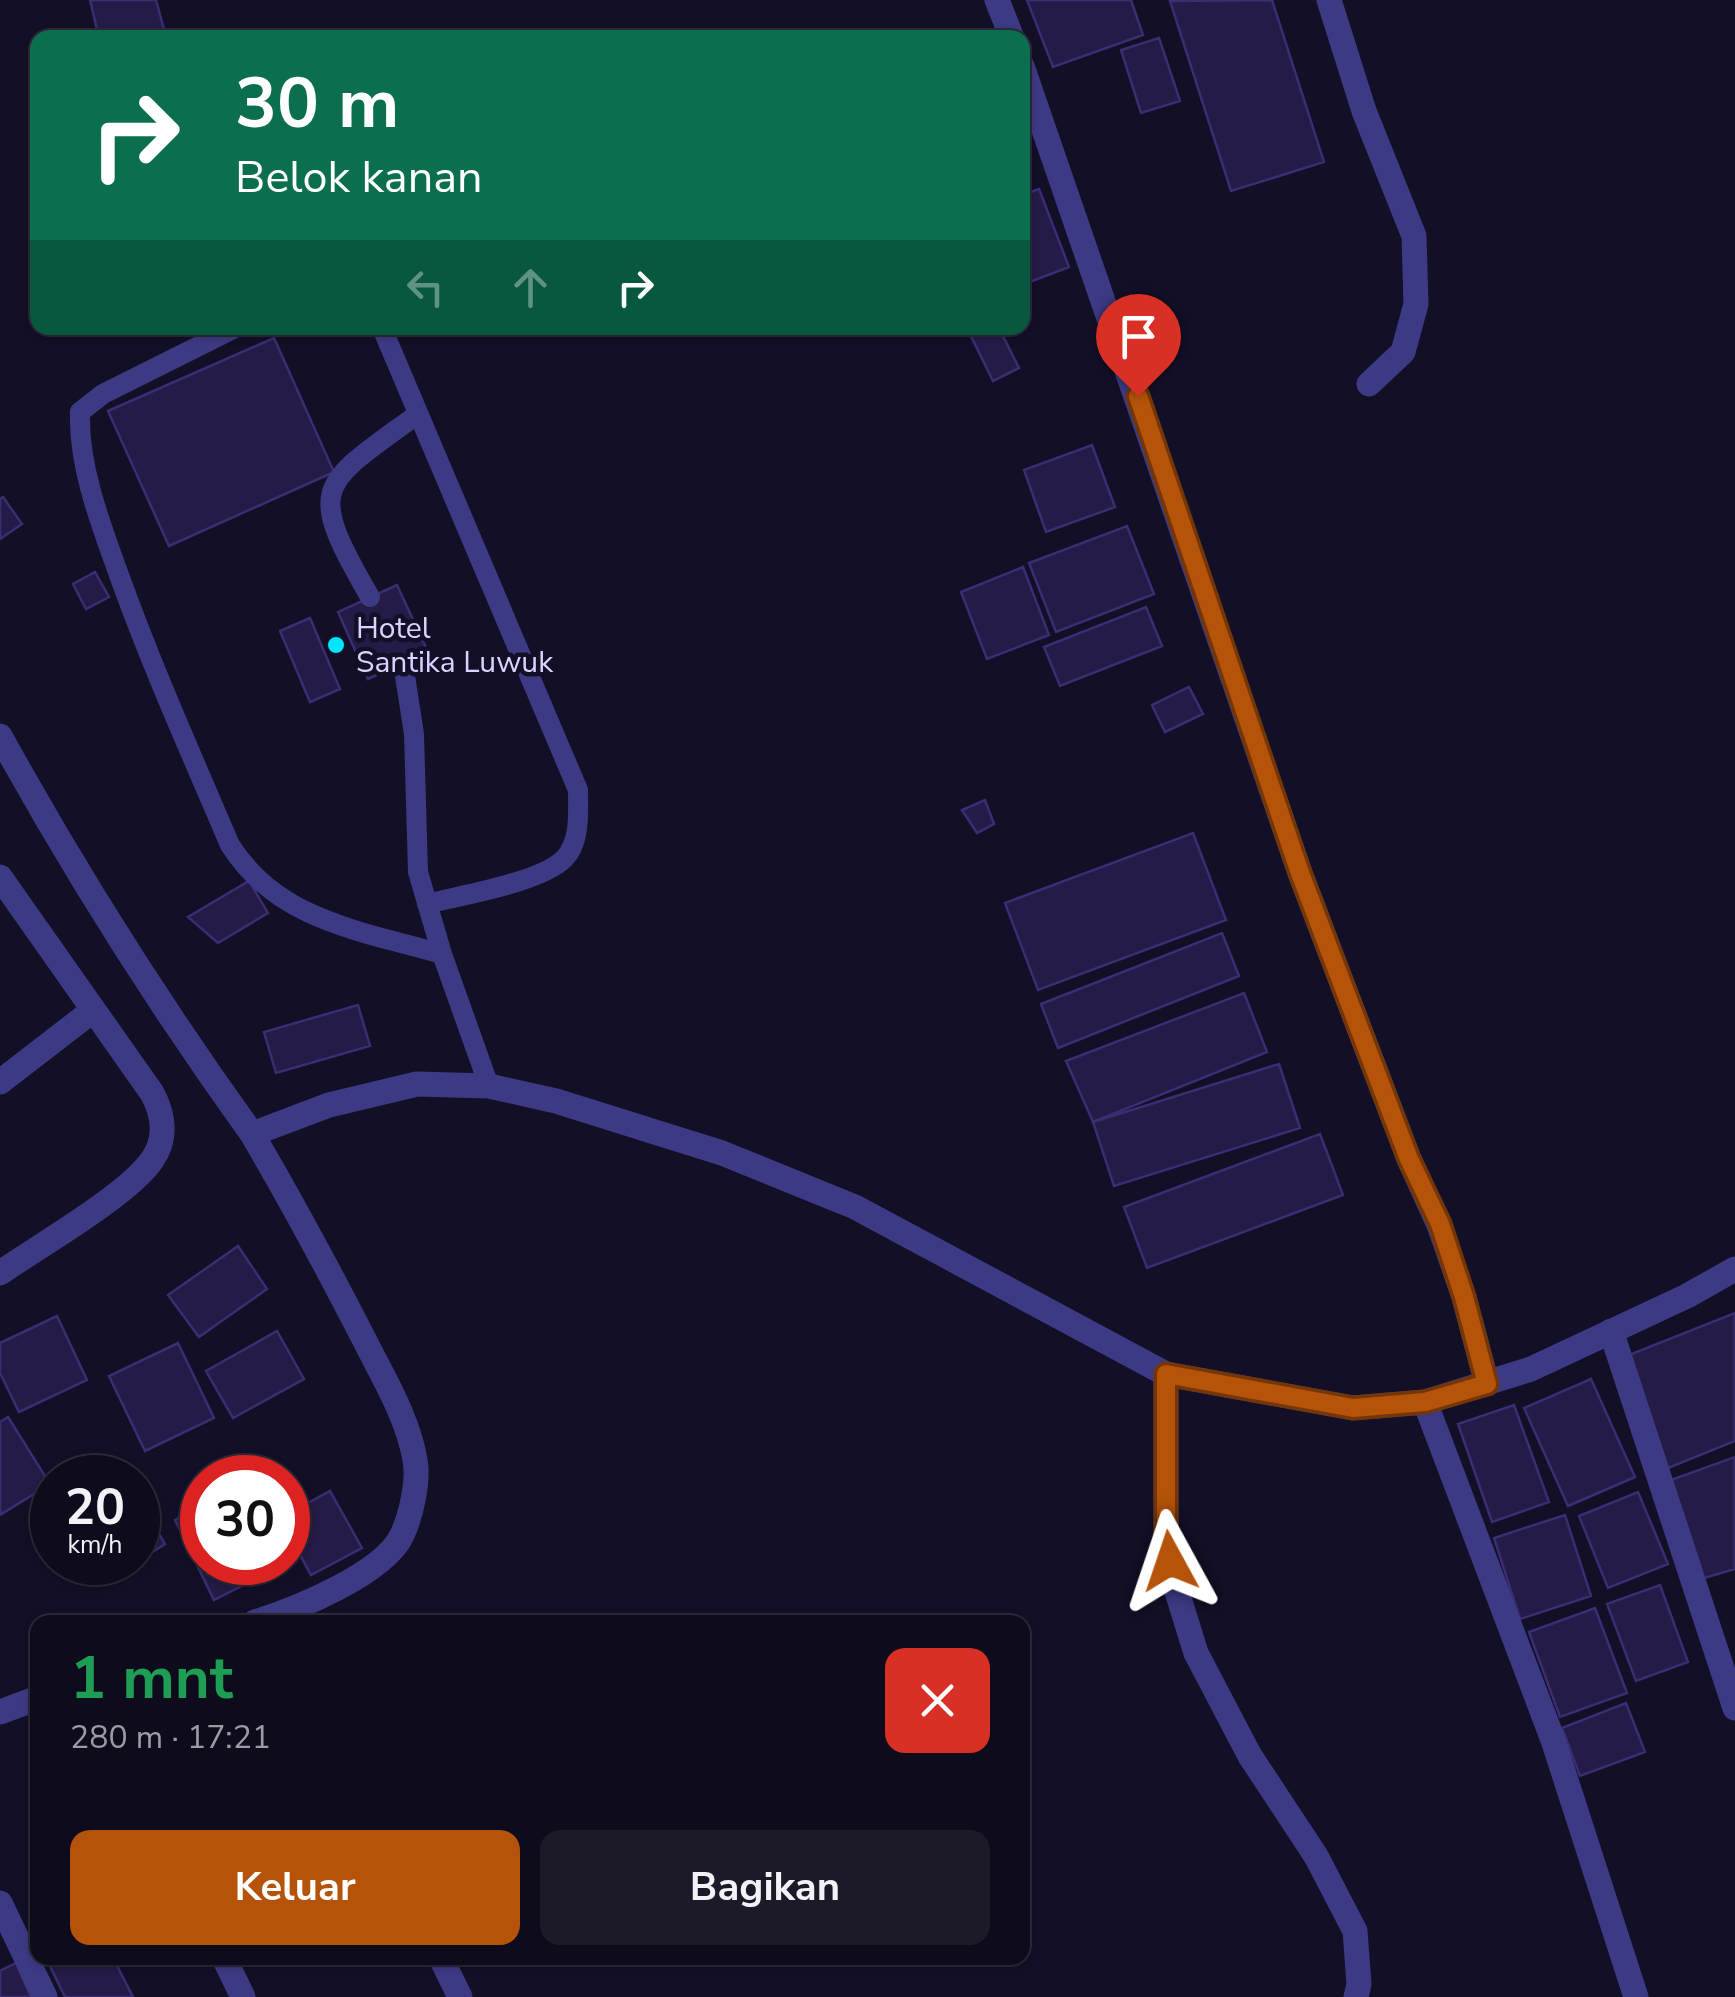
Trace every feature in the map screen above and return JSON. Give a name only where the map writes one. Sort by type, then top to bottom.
[{"type":"street","points":[[997,0],[1009,30]]},
{"type":"street","points":[[1328,0],[1364,111],[1414,236],[1416,304],[1403,352],[1369,384]]},
{"type":"street","points":[[1030,89],[1300,873],[1409,1159],[1440,1224],[1487,1384]]},
{"type":"street","points":[[2,746],[179,1033],[252,1134],[304,1222],[402,1414],[416,1463],[402,1536],[387,1555],[289,1615]]},
{"type":"street","points":[[0,877],[161,1108],[164,1132],[154,1158],[135,1180],[0,1273]]},
{"type":"street","points":[[0,1082],[92,1011]]},
{"type":"street","points":[[252,1134],[330,1105],[416,1084],[490,1086],[556,1100],[722,1153],[855,1207],[1166,1374],[1353,1408],[1425,1402],[1532,1369],[1735,1268]]},
{"type":"street","points":[[1611,1331],[1735,1708]]},
{"type":"street","points":[[1166,1374],[1166,1540],[1185,1618],[1196,1653],[1250,1756],[1316,1856],[1355,1930],[1359,1984],[1356,1997]]},
{"type":"street","points":[[1425,1402],[1553,1740],[1636,1997]]},
{"type":"street","points":[[0,1712],[30,1701]]},
{"type":"street","points":[[0,1903],[44,1997]]},
{"type":"street","points":[[227,1965],[243,1997]]},
{"type":"street","points":[[444,1965],[460,1997]]},
{"type":"lane","points":[[220,335],[102,394],[80,412],[79,438],[104,532],[146,649],[230,845],[248,872],[310,916],[442,954]]},
{"type":"lane","points":[[385,335],[578,790],[578,832],[564,858],[520,881],[427,904]]},
{"type":"lane","points":[[370,597],[337,536],[328,510],[330,490],[345,469],[418,414]]},
{"type":"lane","points":[[402,663],[414,734],[418,872],[442,954],[490,1086]]},
{"type":"building","points":[[90,0],[156,0],[164,30],[97,30]]},
{"type":"building","points":[[1027,0],[1131,0],[1143,35],[1053,67]]},
{"type":"building","points":[[1272,0],[1324,162],[1231,191],[1170,1]]},
{"type":"building","points":[[1159,38],[1180,101],[1141,113],[1121,50]]},
{"type":"building","points":[[1039,189],[1069,267],[1030,282],[1030,192]]},
{"type":"building","points":[[970,335],[1002,335],[1019,368],[993,381]]},
{"type":"building","points":[[274,338],[334,472],[169,546],[108,411]]},
{"type":"building","points":[[1092,445],[1115,507],[1046,532],[1024,470]]},
{"type":"building","points":[[3,497],[22,524],[0,539],[0,499]]},
{"type":"building","points":[[1127,526],[1154,594],[1056,632],[1029,563]]},
{"type":"building","points":[[1023,567],[1049,635],[987,659],[961,592]]},
{"type":"building","points":[[95,572],[109,597],[86,609],[73,584]]},
{"type":"building","points":[[397,585],[428,652],[368,679],[338,612]]},
{"type":"building","points":[[1146,607],[1162,646],[1060,686],[1044,647]]},
{"type":"building","points":[[310,618],[340,689],[310,702],[280,631]]},
{"type":"building","points":[[1189,687],[1203,714],[1165,732],[1152,705]]},
{"type":"building","points":[[985,800],[994,824],[977,833],[962,810]]},
{"type":"building","points":[[1193,833],[1226,920],[1038,990],[1005,903]]},
{"type":"building","points":[[249,881],[268,913],[218,943],[188,917]]},
{"type":"building","points":[[1222,933],[1239,976],[1058,1048],[1041,1004]]},
{"type":"building","points":[[1244,993],[1267,1052],[1093,1122],[1066,1061]]},
{"type":"building","points":[[358,1005],[370,1046],[276,1073],[264,1032]]},
{"type":"building","points":[[1279,1064],[1300,1128],[1114,1186],[1093,1122]]},
{"type":"building","points":[[1320,1134],[1343,1195],[1147,1268],[1124,1207]]},
{"type":"building","points":[[238,1246],[267,1289],[199,1337],[168,1295]]},
{"type":"building","points":[[1735,1313],[1735,1441],[1668,1468],[1624,1357]]},
{"type":"building","points":[[57,1316],[87,1380],[19,1412],[0,1373],[0,1343]]},
{"type":"building","points":[[277,1331],[304,1379],[233,1418],[206,1371]]},
{"type":"building","points":[[178,1343],[214,1418],[145,1451],[109,1376]]},
{"type":"building","points":[[1591,1379],[1635,1477],[1568,1506],[1524,1408]]},
{"type":"building","points":[[1514,1405],[1549,1502],[1492,1522],[1458,1424]]},
{"type":"building","points":[[8,1417],[32,1455],[30,1496],[0,1515],[0,1422]]},
{"type":"building","points":[[1735,1457],[1735,1569],[1701,1579],[1671,1480]]},
{"type":"building","points":[[330,1491],[362,1548],[311,1575],[310,1573],[310,1502]]},
{"type":"building","points":[[1638,1492],[1668,1564],[1608,1588],[1579,1516]]},
{"type":"building","points":[[1565,1515],[1591,1596],[1520,1619],[1494,1538]]},
{"type":"building","points":[[207,1585],[244,1585],[214,1600]]},
{"type":"building","points":[[1660,1585],[1688,1662],[1636,1681],[1607,1604]]},
{"type":"building","points":[[1595,1608],[1627,1693],[1560,1717],[1529,1632]]},
{"type":"building","points":[[1626,1703],[1645,1752],[1580,1776],[1562,1728]]},
{"type":"building","points":[[16,1963],[31,1997],[0,1997],[0,1971]]},
{"type":"building","points":[[49,1965],[117,1965],[133,1997],[65,1997]]},
{"type":"place","name":"Hotel Santika Luwuk","points":[[336,645]]},
{"type":"route","points":[[1138,396],[1300,873],[1409,1159],[1440,1224],[1487,1384],[1425,1402],[1353,1408],[1166,1374],[1164,1454],[1170,1561]]}]
